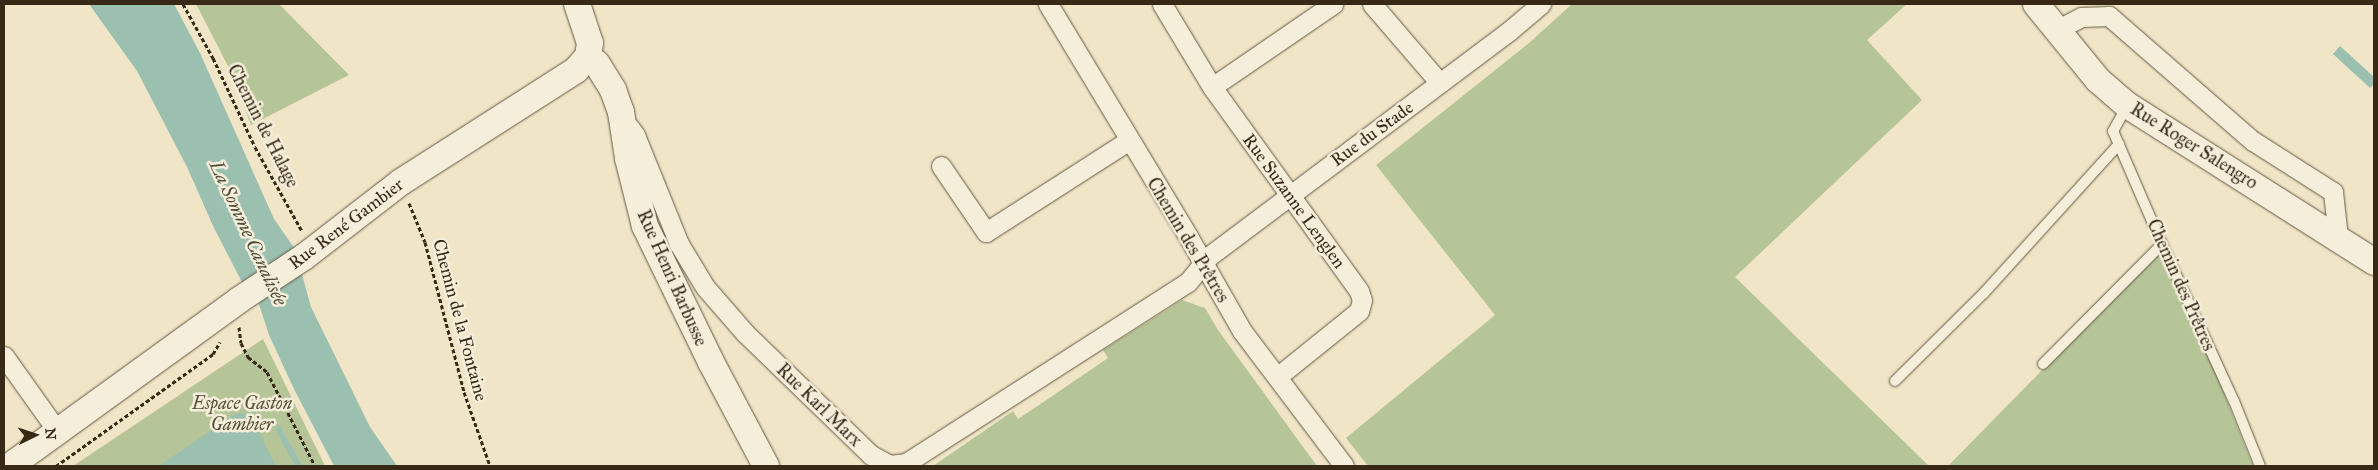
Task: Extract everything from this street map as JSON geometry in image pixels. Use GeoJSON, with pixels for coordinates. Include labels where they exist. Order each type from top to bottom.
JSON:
{"type":"FeatureCollection","features":[{"type":"Feature","properties":{"kind":"street"},"geometry":{"type":"LineString","coordinates":[[577,4],[589,34],[588,56]]}},
{"type":"Feature","properties":{"kind":"street","name":"Chemin des Prêtres"},"geometry":{"type":"LineString","coordinates":[[1048,4],[1242,331],[1344,466]]}},
{"type":"Feature","properties":{"kind":"street","name":"Rue Suzanne Lenglen"},"geometry":{"type":"LineString","coordinates":[[1162,4],[1212,87],[1359,291],[1362,300],[1359,310],[1277,377]]}},
{"type":"Feature","properties":{"kind":"street"},"geometry":{"type":"LineString","coordinates":[[1212,87],[1333,4]]}},
{"type":"Feature","properties":{"kind":"street"},"geometry":{"type":"LineString","coordinates":[[1372,4],[1440,83]]}},
{"type":"Feature","properties":{"kind":"street","name":"Rue du Stade"},"geometry":{"type":"LineString","coordinates":[[1203,265],[1208,257],[1509,31],[1541,4]]}},
{"type":"Feature","properties":{"kind":"street","name":"Rue Roger Salengro"},"geometry":{"type":"LineString","coordinates":[[2036,4],[2098,80],[2127,105],[2374,262]]}},
{"type":"Feature","properties":{"kind":"street"},"geometry":{"type":"LineString","coordinates":[[2056,30],[2081,17],[2102,10],[2253,141],[2333,192],[2338,238]]}},
{"type":"Feature","properties":{"kind":"street","name":"Rue René Gambier"},"geometry":{"type":"LineString","coordinates":[[10,466],[239,310],[332,234],[401,182],[576,70],[588,56]]}},
{"type":"Feature","properties":{"kind":"street","name":"Rue Henri Barbusse"},"geometry":{"type":"LineString","coordinates":[[588,56],[597,64],[614,90],[624,127],[628,158],[645,226],[711,362],[766,466]]}},
{"type":"Feature","properties":{"kind":"street","name":"Rue Karl Marx"},"geometry":{"type":"LineString","coordinates":[[624,127],[630,128],[635,135],[679,244],[706,287],[745,333],[871,456],[890,465],[906,463],[1188,282],[1203,265]]}},
{"type":"Feature","properties":{"kind":"street"},"geometry":{"type":"LineString","coordinates":[[941,166],[986,232],[1128,141]]}},
{"type":"Feature","properties":{"kind":"street"},"geometry":{"type":"LineString","coordinates":[[4,356],[58,432]]}},
{"type":"Feature","properties":{"kind":"lane","name":"Chemin des Prêtres"},"geometry":{"type":"LineString","coordinates":[[2127,105],[2113,131],[2234,401],[2260,466]]}},
{"type":"Feature","properties":{"kind":"lane"},"geometry":{"type":"LineString","coordinates":[[1895,381],[1984,293],[2119,144]]}},
{"type":"Feature","properties":{"kind":"lane"},"geometry":{"type":"LineString","coordinates":[[2043,364],[2162,244]]}},
{"type":"Feature","properties":{"kind":"path","name":"Chemin de Halage"},"geometry":{"type":"LineString","coordinates":[[183,4],[255,147],[306,237],[332,234]]}},
{"type":"Feature","properties":{"kind":"path","name":"Chemin de la Fontaine"},"geometry":{"type":"LineString","coordinates":[[401,182],[425,242],[464,392],[490,466]]}},
{"type":"Feature","properties":{"kind":"path"},"geometry":{"type":"LineString","coordinates":[[234,326],[239,310]]}},
{"type":"Feature","properties":{"kind":"path"},"geometry":{"type":"LineString","coordinates":[[239,310],[241,343],[248,357],[267,372],[315,466]]}},
{"type":"Feature","properties":{"kind":"path"},"geometry":{"type":"LineString","coordinates":[[56,466],[213,354],[224,336]]}},
{"type":"Feature","properties":{"kind":"green space"},"geometry":{"type":"Polygon","coordinates":[[[196,4],[279,4],[349,75],[251,125],[231,72],[196,4]]]}},
{"type":"Feature","properties":{"kind":"green space"},"geometry":{"type":"Polygon","coordinates":[[[1572,4],[1907,4],[1867,40],[1922,100],[1735,277],[1929,466],[1368,466],[1346,438],[1495,315],[1376,165],[1529,43],[1572,4]]]}},
{"type":"Feature","properties":{"kind":"green space"},"geometry":{"type":"Polygon","coordinates":[[[2158,252],[2207,350],[2253,466],[1948,466],[2158,252]]]}},
{"type":"Feature","properties":{"kind":"green space"},"geometry":{"type":"Polygon","coordinates":[[[1182,300],[1205,308],[1218,330],[1317,466],[933,466],[1013,411],[1018,419],[1042,403],[1108,358],[1103,350],[1182,300]]]}},
{"type":"Feature","properties":{"kind":"green space","name":"Espace Gaston Gambier"},"geometry":{"type":"Polygon","coordinates":[[[263,339],[325,466],[73,466],[263,339]]]}},
{"type":"Feature","properties":{"kind":"water","name":"La Somme Canalisée"},"geometry":{"type":"Polygon","coordinates":[[[89,4],[174,4],[200,53],[274,219],[295,249],[311,307],[370,427],[397,466],[334,466],[294,389],[269,335],[258,301],[244,286],[214,228],[187,167],[137,71],[89,4]]]}},
{"type":"Feature","properties":{"kind":"water"},"geometry":{"type":"Polygon","coordinates":[[[2340,46],[2374,77],[2374,84],[2370,88],[2333,54],[2340,46]]]}},
{"type":"Feature","properties":{"kind":"water"},"geometry":{"type":"Polygon","coordinates":[[[253,411],[265,445],[276,466],[159,466],[235,414],[243,413],[245,415],[253,411]]]}},
{"type":"Feature","properties":{"kind":"waterway"},"geometry":{"type":"LineString","coordinates":[[279,429],[299,466]]}}]}
